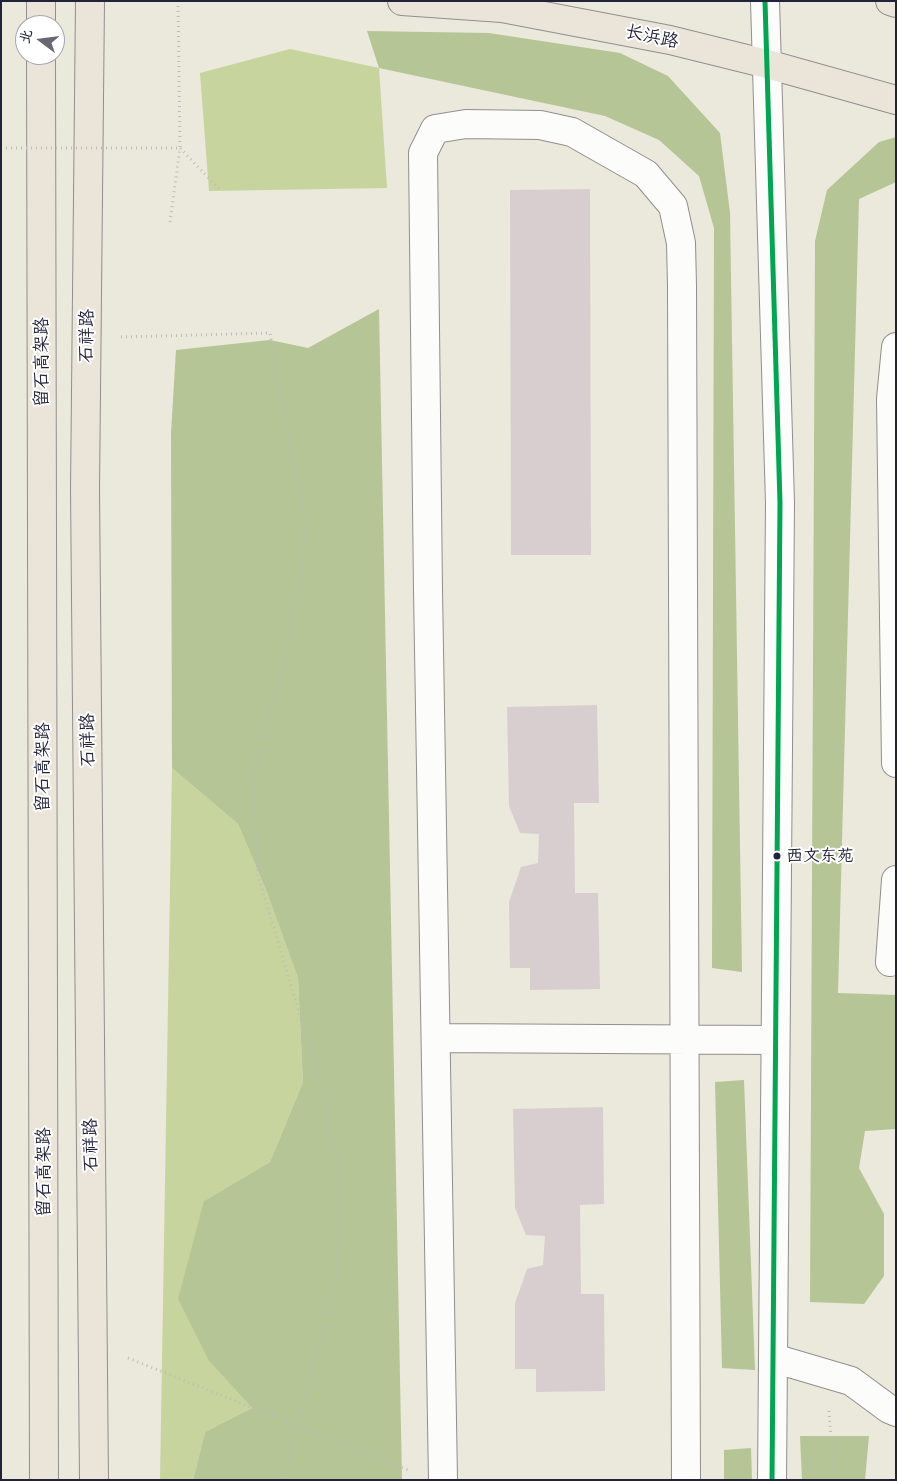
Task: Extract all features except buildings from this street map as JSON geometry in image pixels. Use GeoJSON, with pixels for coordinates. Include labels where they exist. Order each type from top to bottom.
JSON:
{"type":"FeatureCollection","features":[{"type":"Feature","properties":{"kind":"main road"},"geometry":{"type":"LineString","coordinates":[[41,1],[41,15]]}},
{"type":"Feature","properties":{"kind":"main road","name":"石祥路"},"geometry":{"type":"LineString","coordinates":[[90,1],[85,499],[94,1480]]}},
{"type":"Feature","properties":{"kind":"main road","name":"长浜路"},"geometry":{"type":"LineString","coordinates":[[402,1],[502,8],[670,40],[767,64],[896,100]]}},
{"type":"Feature","properties":{"kind":"main road"},"geometry":{"type":"LineString","coordinates":[[890,1],[896,3]]}},
{"type":"Feature","properties":{"kind":"main road","name":"留石高架路"},"geometry":{"type":"LineString","coordinates":[[41,65],[44,1480]]}},
{"type":"Feature","properties":{"kind":"street"},"geometry":{"type":"LineString","coordinates":[[765,1],[780,503],[772,1480]]}},
{"type":"Feature","properties":{"kind":"street"},"geometry":{"type":"LineString","coordinates":[[443,1480],[428,610],[423,154],[435,129],[466,124],[540,125],[572,132],[646,174],[673,206],[681,243],[686,1480]]}},
{"type":"Feature","properties":{"kind":"street"},"geometry":{"type":"LineString","coordinates":[[896,347],[892,399],[896,763]]}},
{"type":"Feature","properties":{"kind":"street"},"geometry":{"type":"LineString","coordinates":[[890,962],[896,880]]}},
{"type":"Feature","properties":{"kind":"street"},"geometry":{"type":"LineString","coordinates":[[436,1038],[684,1041],[775,1040]]}},
{"type":"Feature","properties":{"kind":"street"},"geometry":{"type":"LineString","coordinates":[[772,1358],[851,1381],[889,1409],[896,1412]]}},
{"type":"Feature","properties":{"kind":"path"},"geometry":{"type":"LineString","coordinates":[[170,222],[180,148],[178,1]]}},
{"type":"Feature","properties":{"kind":"path"},"geometry":{"type":"LineString","coordinates":[[1,148],[180,148],[218,189]]}},
{"type":"Feature","properties":{"kind":"path"},"geometry":{"type":"LineString","coordinates":[[87,338],[270,333],[304,512],[303,566],[283,664],[253,775],[258,875],[323,1093],[340,1181],[337,1278],[284,1480]]}},
{"type":"Feature","properties":{"kind":"path"},"geometry":{"type":"LineString","coordinates":[[93,1344],[415,1472]]}},
{"type":"Feature","properties":{"kind":"path"},"geometry":{"type":"LineString","coordinates":[[826,1374],[834,1480]]}},
{"type":"Feature","properties":{"kind":"green space"},"geometry":{"type":"Polygon","coordinates":[[[367,31],[489,33],[620,53],[668,76],[720,133],[730,213],[742,972],[712,968],[714,228],[699,176],[659,140],[605,116],[379,68],[367,31]]]}},
{"type":"Feature","properties":{"kind":"green space"},"geometry":{"type":"Polygon","coordinates":[[[290,49],[379,68],[387,188],[209,191],[200,73],[290,49]]]}},
{"type":"Feature","properties":{"kind":"green space"},"geometry":{"type":"Polygon","coordinates":[[[896,137],[896,182],[859,199],[838,993],[896,995],[896,1129],[865,1131],[859,1168],[884,1214],[884,1276],[864,1304],[810,1302],[815,241],[827,190],[879,142],[896,137]]]}},
{"type":"Feature","properties":{"kind":"green space"},"geometry":{"type":"Polygon","coordinates":[[[379,309],[402,1480],[193,1480],[205,1432],[252,1408],[209,1361],[178,1299],[204,1201],[270,1162],[303,1082],[298,978],[266,890],[238,824],[172,768],[171,433],[176,350],[270,340],[308,348],[379,309]]]}},
{"type":"Feature","properties":{"kind":"green space"},"geometry":{"type":"Polygon","coordinates":[[[172,768],[238,824],[266,890],[298,978],[303,1082],[270,1162],[204,1201],[209,1361],[252,1408],[205,1432],[193,1480],[160,1480],[172,768]]]}},
{"type":"Feature","properties":{"kind":"green space"},"geometry":{"type":"Polygon","coordinates":[[[744,1080],[755,1370],[722,1368],[715,1082],[744,1080]]]}},
{"type":"Feature","properties":{"kind":"green space"},"geometry":{"type":"Polygon","coordinates":[[[800,1436],[869,1436],[865,1480],[802,1480],[800,1436]]]}},
{"type":"Feature","properties":{"kind":"green space"},"geometry":{"type":"Polygon","coordinates":[[[751,1448],[752,1480],[724,1480],[724,1450],[751,1448]]]}},
{"type":"Feature","properties":{"kind":"transit line"},"geometry":{"type":"LineString","coordinates":[[765,1],[780,503],[772,1480]]}},
{"type":"Feature","properties":{"kind":"place","name":"西文东苑"},"geometry":{"type":"Point","coordinates":[777,856]}}]}
